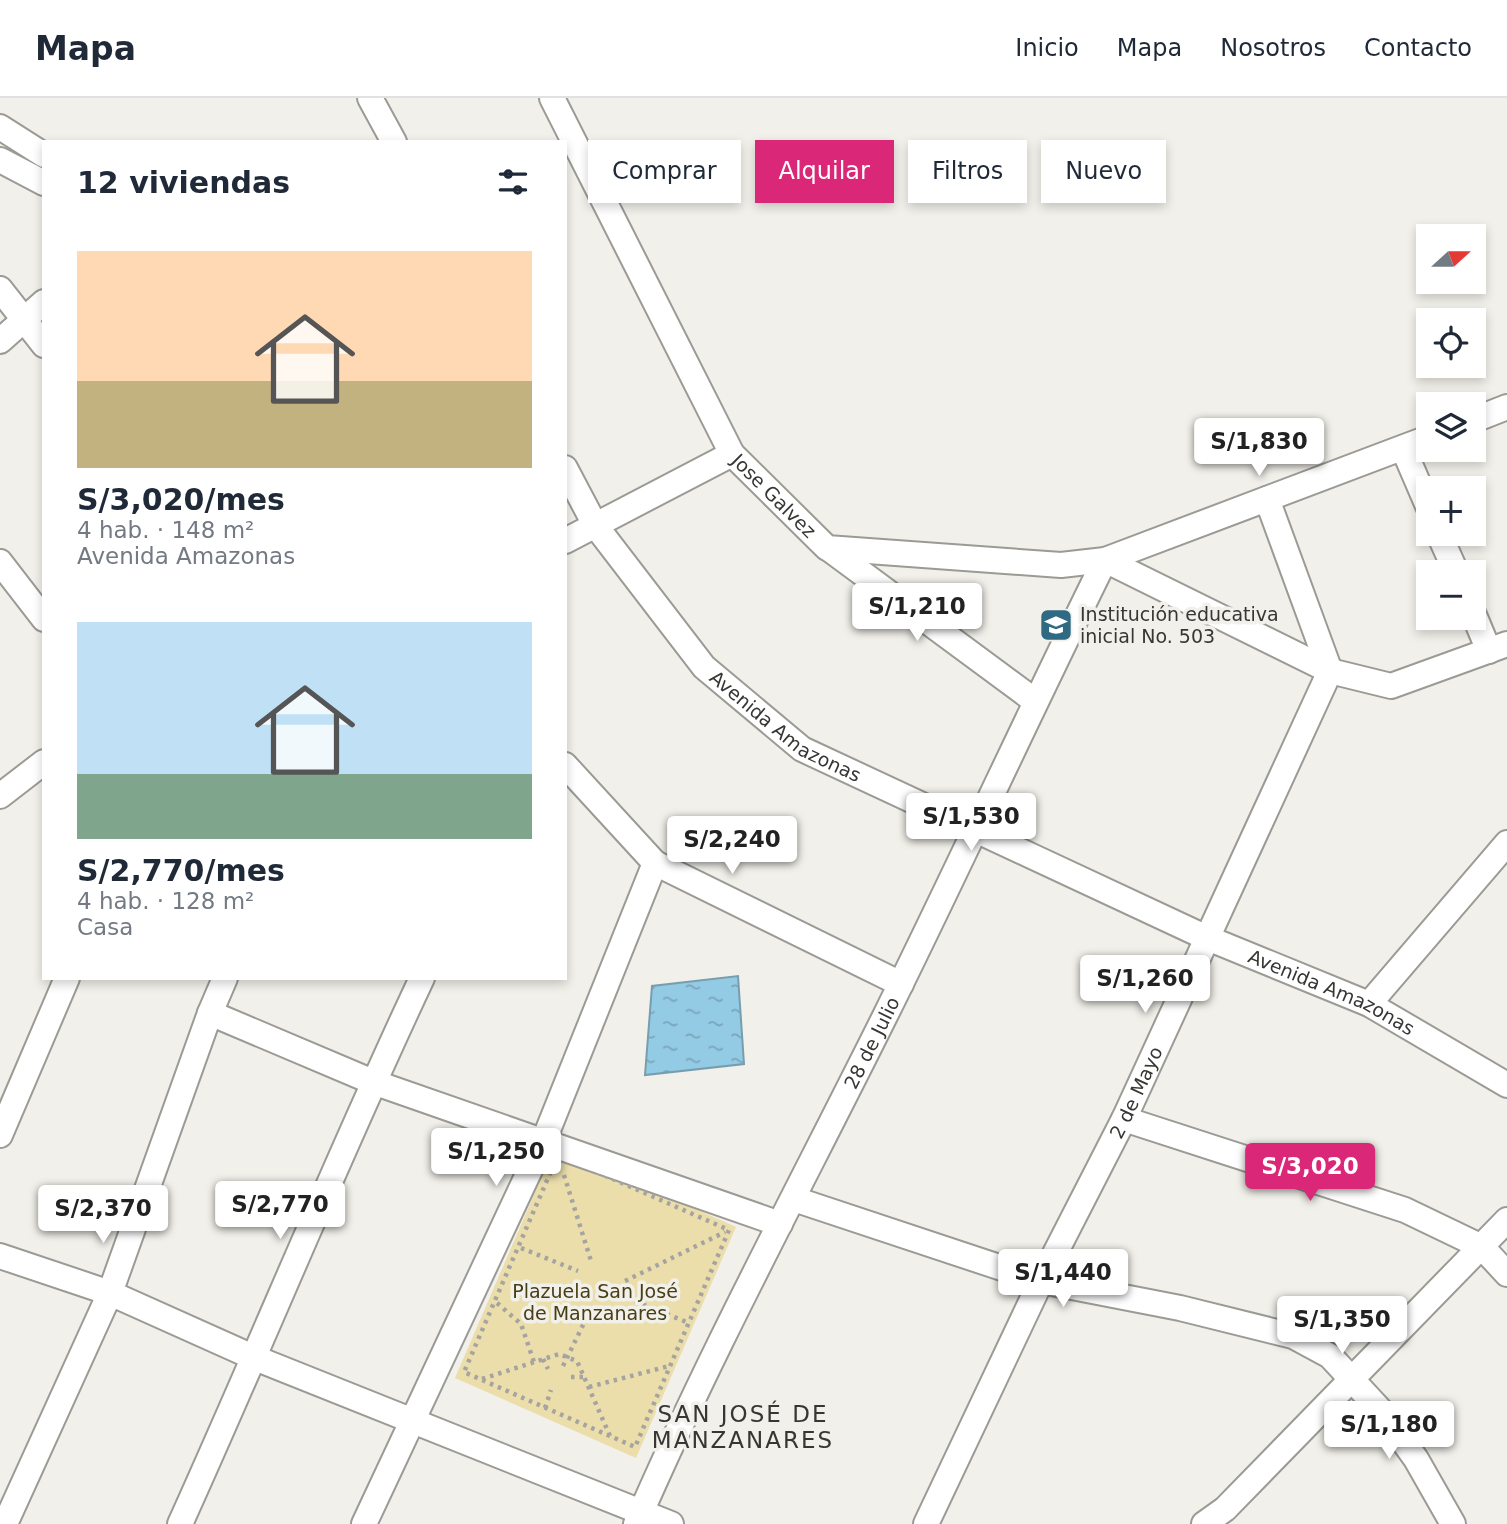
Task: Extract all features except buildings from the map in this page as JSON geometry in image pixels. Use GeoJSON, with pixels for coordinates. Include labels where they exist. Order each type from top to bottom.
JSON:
{"type":"FeatureCollection","features":[{"type":"Feature","properties":{"kind":"street"},"geometry":{"type":"LineString","coordinates":[[370,98],[393,140]]}},
{"type":"Feature","properties":{"kind":"street","name":"Jose Galvez"},"geometry":{"type":"LineString","coordinates":[[552,98],[732,454],[827,548],[1061,565],[1105,560],[1416,443]]}},
{"type":"Feature","properties":{"kind":"street"},"geometry":{"type":"LineString","coordinates":[[0,127],[42,154]]}},
{"type":"Feature","properties":{"kind":"street"},"geometry":{"type":"LineString","coordinates":[[0,160],[42,182]]}},
{"type":"Feature","properties":{"kind":"street"},"geometry":{"type":"LineString","coordinates":[[0,289],[42,342]]}},
{"type":"Feature","properties":{"kind":"street"},"geometry":{"type":"LineString","coordinates":[[0,341],[42,304]]}},
{"type":"Feature","properties":{"kind":"street"},"geometry":{"type":"LineString","coordinates":[[1486,415],[1507,407]]}},
{"type":"Feature","properties":{"kind":"street"},"geometry":{"type":"LineString","coordinates":[[1404,448],[1416,477]]}},
{"type":"Feature","properties":{"kind":"street"},"geometry":{"type":"LineString","coordinates":[[567,540],[732,454]]}},
{"type":"Feature","properties":{"kind":"street","name":"Avenida Amazonas"},"geometry":{"type":"LineString","coordinates":[[567,472],[595,525],[704,667],[802,748],[1205,937],[1369,1004],[1507,1085]]}},
{"type":"Feature","properties":{"kind":"street"},"geometry":{"type":"LineString","coordinates":[[1267,499],[1330,671]]}},
{"type":"Feature","properties":{"kind":"street"},"geometry":{"type":"LineString","coordinates":[[827,548],[1035,701]]}},
{"type":"Feature","properties":{"kind":"street"},"geometry":{"type":"LineString","coordinates":[[1105,560],[1330,671],[1391,686],[1498,648],[1485,630]]}},
{"type":"Feature","properties":{"kind":"street","name":"28 de Julio"},"geometry":{"type":"LineString","coordinates":[[638,1517],[775,1233],[901,984],[1105,560]]}},
{"type":"Feature","properties":{"kind":"street"},"geometry":{"type":"LineString","coordinates":[[0,562],[42,616]]}},
{"type":"Feature","properties":{"kind":"street","name":"2 de Mayo"},"geometry":{"type":"LineString","coordinates":[[926,1524],[1041,1281],[1124,1119],[1205,937],[1330,671]]}},
{"type":"Feature","properties":{"kind":"street"},"geometry":{"type":"LineString","coordinates":[[0,796],[42,764]]}},
{"type":"Feature","properties":{"kind":"street"},"geometry":{"type":"LineString","coordinates":[[567,767],[655,863],[901,984]]}},
{"type":"Feature","properties":{"kind":"street"},"geometry":{"type":"LineString","coordinates":[[1369,1004],[1507,843]]}},
{"type":"Feature","properties":{"kind":"street"},"geometry":{"type":"LineString","coordinates":[[364,1524],[547,1147],[655,863]]}},
{"type":"Feature","properties":{"kind":"street"},"geometry":{"type":"LineString","coordinates":[[0,1135],[67,980]]}},
{"type":"Feature","properties":{"kind":"street"},"geometry":{"type":"LineString","coordinates":[[5,1524],[110,1293],[224,980]]}},
{"type":"Feature","properties":{"kind":"street"},"geometry":{"type":"LineString","coordinates":[[180,1524],[256,1358],[373,1082],[421,980]]}},
{"type":"Feature","properties":{"kind":"street"},"geometry":{"type":"LineString","coordinates":[[210,1013],[373,1082],[775,1233]]}},
{"type":"Feature","properties":{"kind":"street"},"geometry":{"type":"LineString","coordinates":[[1124,1119],[1405,1210],[1482,1247],[1507,1274]]}},
{"type":"Feature","properties":{"kind":"street"},"geometry":{"type":"LineString","coordinates":[[793,1199],[1041,1281],[1180,1308],[1293,1336],[1330,1356],[1382,1412],[1416,1459],[1453,1524]]}},
{"type":"Feature","properties":{"kind":"street"},"geometry":{"type":"LineString","coordinates":[[1204,1524],[1225,1509],[1507,1220]]}},
{"type":"Feature","properties":{"kind":"street"},"geometry":{"type":"LineString","coordinates":[[0,1256],[110,1293],[256,1358],[415,1420],[638,1517],[671,1524]]}},
{"type":"Feature","properties":{"kind":"path"},"geometry":{"type":"LineString","coordinates":[[547,1147],[729,1230],[775,1233]]}},
{"type":"Feature","properties":{"kind":"path"},"geometry":{"type":"LineString","coordinates":[[547,1147],[518,1247],[464,1372],[481,1380],[635,1447],[729,1230]]}},
{"type":"Feature","properties":{"kind":"path"},"geometry":{"type":"LineString","coordinates":[[547,1147],[592,1265]]}},
{"type":"Feature","properties":{"kind":"path"},"geometry":{"type":"LineString","coordinates":[[625,1281],[729,1230]]}},
{"type":"Feature","properties":{"kind":"path"},"geometry":{"type":"LineString","coordinates":[[518,1247],[578,1271]]}},
{"type":"Feature","properties":{"kind":"path"},"geometry":{"type":"LineString","coordinates":[[627,1298],[689,1323]]}},
{"type":"Feature","properties":{"kind":"path"},"geometry":{"type":"LineString","coordinates":[[494,1301],[522,1324],[534,1362]]}},
{"type":"Feature","properties":{"kind":"path"},"geometry":{"type":"LineString","coordinates":[[563,1366],[585,1321]]}},
{"type":"Feature","properties":{"kind":"path"},"geometry":{"type":"LineString","coordinates":[[481,1380],[559,1354],[568,1357],[577,1361],[610,1436]]}},
{"type":"Feature","properties":{"kind":"path"},"geometry":{"type":"LineString","coordinates":[[543,1360],[548,1369]]}},
{"type":"Feature","properties":{"kind":"path"},"geometry":{"type":"LineString","coordinates":[[589,1387],[670,1366]]}},
{"type":"Feature","properties":{"kind":"path"},"geometry":{"type":"LineString","coordinates":[[571,1377],[584,1377]]}},
{"type":"Feature","properties":{"kind":"path"},"geometry":{"type":"LineString","coordinates":[[545,1408],[551,1390]]}},
{"type":"Feature","properties":{"kind":"green space","name":"Plazuela San José de Manzanares"},"geometry":{"type":"Polygon","coordinates":[[[555,1146],[736,1227],[636,1458],[455,1378],[555,1146]]]}},
{"type":"Feature","properties":{"kind":"water"},"geometry":{"type":"Polygon","coordinates":[[[738,976],[744,1064],[645,1075],[652,986],[738,976]]]}},
{"type":"Feature","properties":{"kind":"place","name":"Institución educativa inicial No. 503"},"geometry":{"type":"Point","coordinates":[1056,625]}},
{"type":"Feature","properties":{"kind":"district","name":"SAN JOSÉ DE MANZANARES"},"geometry":{"type":"Point","coordinates":[743,1427]}}]}
